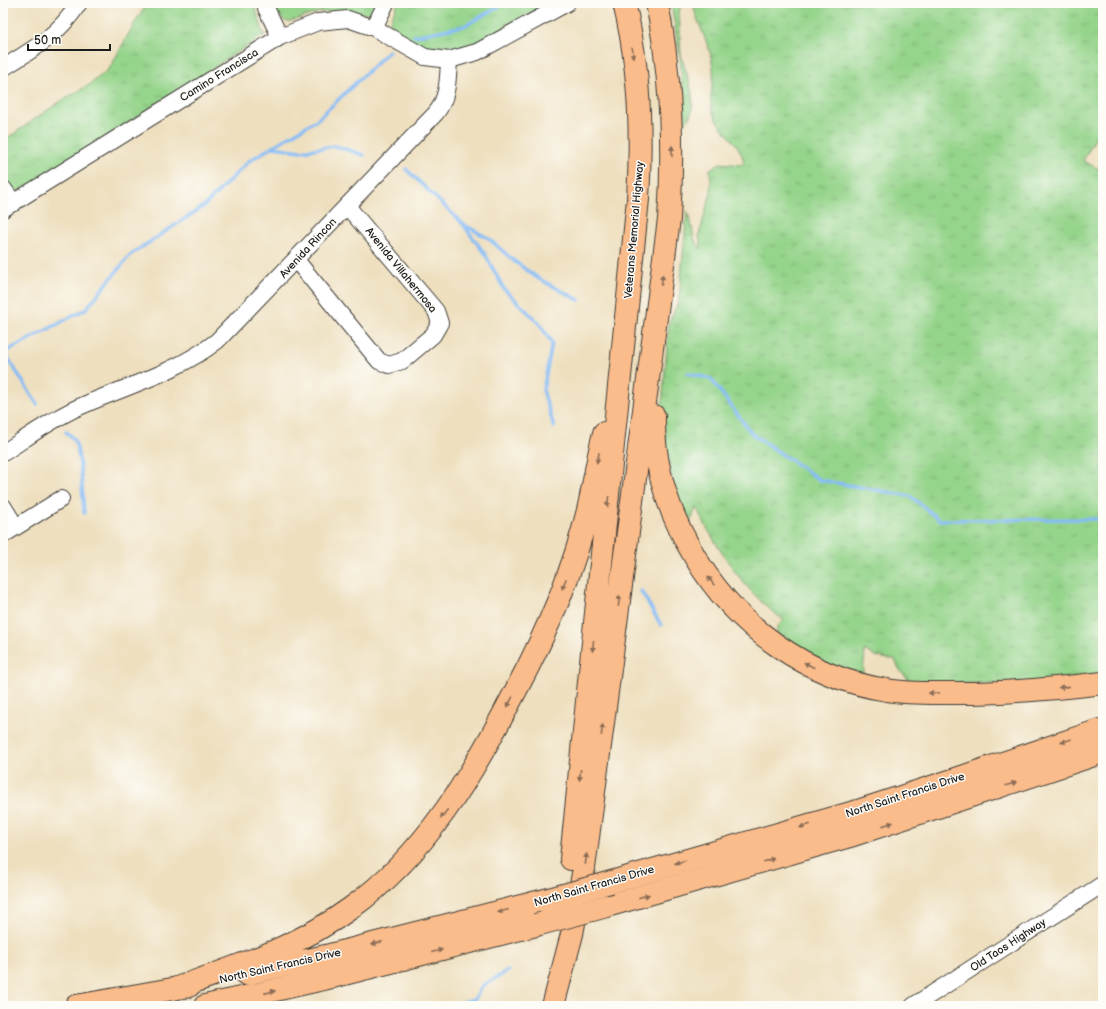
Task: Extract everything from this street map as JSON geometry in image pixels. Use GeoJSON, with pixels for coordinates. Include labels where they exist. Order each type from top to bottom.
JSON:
{"type":"FeatureCollection","features":[{"type":"Feature","properties":{"kind":"highway"},"geometry":{"type":"LineString","coordinates":[[553,1006],[572,934],[584,868],[669,219],[672,180],[672,138],[669,80],[657,3]]}},
{"type":"Feature","properties":{"kind":"highway","name":"Veterans Memorial Highway"},"geometry":{"type":"LineString","coordinates":[[624,338],[638,200],[640,160],[639,100],[626,9]]}},
{"type":"Feature","properties":{"kind":"highway"},"geometry":{"type":"LineString","coordinates":[[657,319],[654,437],[657,462],[664,490],[676,521],[702,570],[736,611],[764,636],[816,668],[860,684],[887,690],[937,693],[992,693],[1103,683]]}},
{"type":"Feature","properties":{"kind":"highway"},"geometry":{"type":"LineString","coordinates":[[174,989],[287,947],[350,909],[407,859],[452,804],[523,678],[547,627],[564,584],[588,511],[624,338]]}},
{"type":"Feature","properties":{"kind":"highway"},"geometry":{"type":"LineString","coordinates":[[538,1006],[557,939],[569,873],[622,377],[624,338]]}},
{"type":"Feature","properties":{"kind":"highway","name":"North Saint Francis Drive"},"geometry":{"type":"LineString","coordinates":[[76,1006],[174,989],[330,955],[541,901],[861,810],[956,780],[1103,729]]}},
{"type":"Feature","properties":{"kind":"highway","name":"North Saint Francis Drive"},"geometry":{"type":"LineString","coordinates":[[205,1006],[409,958],[536,926],[607,906],[850,836],[1103,752]]}},
{"type":"Feature","properties":{"kind":"highway"},"geometry":{"type":"LineString","coordinates":[[276,1006],[349,984],[409,958]]}},
{"type":"Feature","properties":{"kind":"street"},"geometry":{"type":"LineString","coordinates":[[3,68],[46,42],[72,15],[79,3]]}},
{"type":"Feature","properties":{"kind":"street"},"geometry":{"type":"LineString","coordinates":[[266,3],[266,8],[280,37]]}},
{"type":"Feature","properties":{"kind":"street"},"geometry":{"type":"LineString","coordinates":[[374,28],[386,3]]}},
{"type":"Feature","properties":{"kind":"street"},"geometry":{"type":"LineString","coordinates":[[450,60],[477,52],[567,3]]}},
{"type":"Feature","properties":{"kind":"street","name":"Camino Francisca"},"geometry":{"type":"LineString","coordinates":[[8,206],[280,37],[318,22],[348,19],[374,28],[425,57],[450,60]]}},
{"type":"Feature","properties":{"kind":"street","name":"Avenida Rincon"},"geometry":{"type":"LineString","coordinates":[[3,453],[69,412],[174,368],[195,357],[226,333],[440,108],[447,92],[450,60]]}},
{"type":"Feature","properties":{"kind":"street"},"geometry":{"type":"LineString","coordinates":[[3,188],[8,206]]}},
{"type":"Feature","properties":{"kind":"street","name":"Avenida Villahermosa"},"geometry":{"type":"LineString","coordinates":[[296,260],[380,361],[389,365],[398,363],[433,335],[440,323],[436,311],[347,206]]}},
{"type":"Feature","properties":{"kind":"street"},"geometry":{"type":"LineString","coordinates":[[3,506],[10,531],[61,499]]}},
{"type":"Feature","properties":{"kind":"street","name":"Old Taos Highway"},"geometry":{"type":"LineString","coordinates":[[913,1006],[1103,884]]}},
{"type":"Feature","properties":{"kind":"green space"},"geometry":{"type":"Polygon","coordinates":[[[148,3],[253,3],[261,24],[262,32],[266,34],[26,188],[20,191],[11,190],[3,179],[3,141],[58,103],[89,85],[109,69],[137,19],[148,3]]]}},
{"type":"Feature","properties":{"kind":"green space"},"geometry":{"type":"Polygon","coordinates":[[[274,3],[370,3],[377,6],[374,11],[367,14],[320,12],[289,22],[283,20],[277,13],[274,3]]]}},
{"type":"Feature","properties":{"kind":"green space"},"geometry":{"type":"Polygon","coordinates":[[[398,3],[548,3],[508,27],[477,42],[462,48],[447,51],[434,51],[420,46],[390,24],[398,3]]]}},
{"type":"Feature","properties":{"kind":"green space"},"geometry":{"type":"Polygon","coordinates":[[[671,3],[686,3],[680,8],[679,14],[682,58],[689,82],[692,100],[690,116],[685,124],[680,57],[671,3]]]}},
{"type":"Feature","properties":{"kind":"green space"},"geometry":{"type":"Polygon","coordinates":[[[693,3],[1103,3],[1103,124],[1083,161],[1103,171],[1103,675],[1050,682],[916,684],[903,674],[895,659],[879,657],[865,650],[863,674],[829,665],[777,634],[777,627],[784,620],[770,610],[757,597],[733,569],[713,538],[696,507],[692,519],[687,522],[676,499],[661,417],[669,323],[679,300],[687,211],[691,221],[695,241],[701,249],[699,235],[711,192],[710,169],[720,163],[741,165],[744,162],[742,155],[734,142],[716,120],[711,107],[713,74],[712,60],[693,3]]]}},
{"type":"Feature","properties":{"kind":"waterway"},"geometry":{"type":"LineString","coordinates":[[414,36],[464,26],[506,3]]}},
{"type":"Feature","properties":{"kind":"waterway"},"geometry":{"type":"LineString","coordinates":[[3,353],[86,309],[130,255],[204,206],[249,161],[318,119],[389,51]]}},
{"type":"Feature","properties":{"kind":"waterway"},"geometry":{"type":"LineString","coordinates":[[273,147],[301,151],[335,146],[364,155]]}},
{"type":"Feature","properties":{"kind":"waterway"},"geometry":{"type":"LineString","coordinates":[[406,169],[462,223],[485,254],[504,289],[539,323],[552,343],[543,390],[554,427]]}},
{"type":"Feature","properties":{"kind":"waterway"},"geometry":{"type":"LineString","coordinates":[[463,224],[488,238],[514,261],[539,279],[579,300]]}},
{"type":"Feature","properties":{"kind":"waterway"},"geometry":{"type":"LineString","coordinates":[[4,352],[37,404]]}},
{"type":"Feature","properties":{"kind":"waterway"},"geometry":{"type":"LineString","coordinates":[[688,373],[711,379],[752,434],[820,480],[910,496],[940,520],[1103,519]]}},
{"type":"Feature","properties":{"kind":"waterway"},"geometry":{"type":"LineString","coordinates":[[66,432],[73,438],[78,452],[84,513]]}},
{"type":"Feature","properties":{"kind":"waterway"},"geometry":{"type":"LineString","coordinates":[[641,591],[661,625]]}},
{"type":"Feature","properties":{"kind":"waterway"},"geometry":{"type":"LineString","coordinates":[[448,1006],[475,999],[482,986],[508,971]]}}]}
